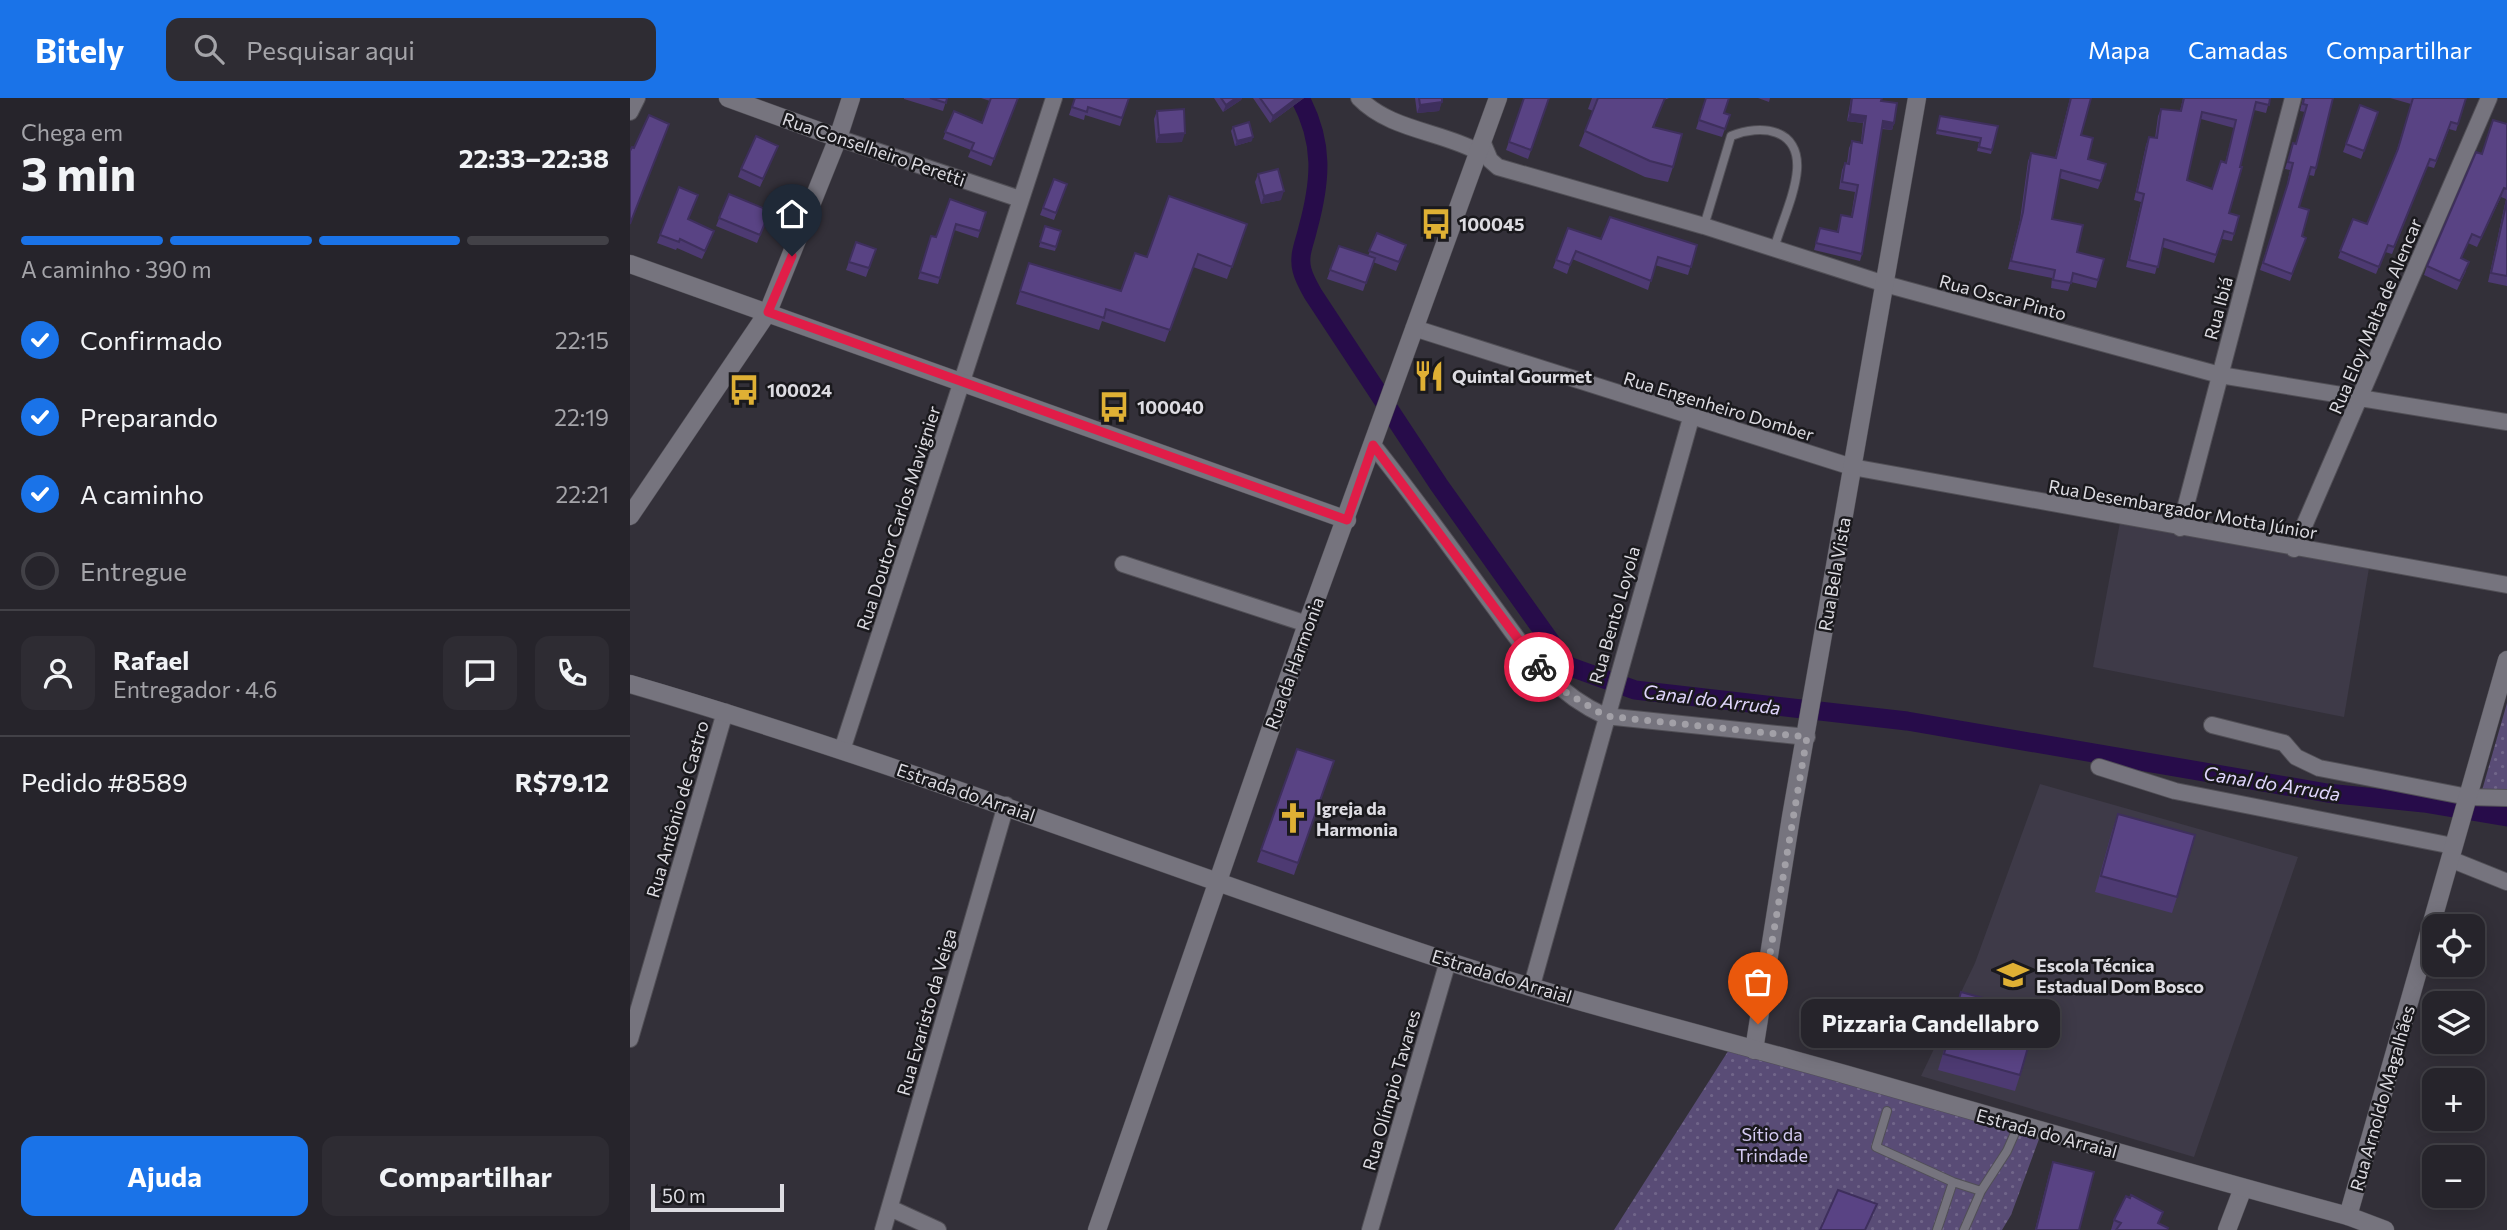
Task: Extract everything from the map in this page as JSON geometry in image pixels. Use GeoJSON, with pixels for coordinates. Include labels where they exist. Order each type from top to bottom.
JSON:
{"type":"FeatureCollection","features":[{"type":"Feature","properties":{"kind":"main road","name":"Rua Conselheiro Peretti"},"geometry":{"type":"LineString","coordinates":[[728,98],[838,138]]}},
{"type":"Feature","properties":{"kind":"main road"},"geometry":{"type":"LineString","coordinates":[[630,516],[768,312],[838,138],[851,98]]}},
{"type":"Feature","properties":{"kind":"main road","name":"Rua da Harmonia"},"geometry":{"type":"LineString","coordinates":[[1097,1230],[1307,624],[1347,520],[1395,379],[1498,98]]}},
{"type":"Feature","properties":{"kind":"main road","name":"Rua Bela Vista"},"geometry":{"type":"LineString","coordinates":[[1754,1050],[1917,98]]}},
{"type":"Feature","properties":{"kind":"main road"},"geometry":{"type":"LineString","coordinates":[[630,264],[1347,520]]}},
{"type":"Feature","properties":{"kind":"main road","name":"Rua Arnoldo Magalhães"},"geometry":{"type":"LineString","coordinates":[[2348,1216],[2507,660]]}},
{"type":"Feature","properties":{"kind":"main road","name":"Estrada do Arraial"},"geometry":{"type":"LineString","coordinates":[[630,684],[725,712],[1006,805],[1217,882],[1448,961],[2018,1126],[2348,1216],[2385,1230]]}},
{"type":"Feature","properties":{"kind":"main road"},"geometry":{"type":"LineString","coordinates":[[2227,1230],[2243,1188]]}},
{"type":"Feature","properties":{"kind":"street"},"geometry":{"type":"LineString","coordinates":[[630,112],[637,98]]}},
{"type":"Feature","properties":{"kind":"street","name":"Rua Doutor Carlos Mavignier"},"geometry":{"type":"LineString","coordinates":[[842,750],[1054,98]]}},
{"type":"Feature","properties":{"kind":"street"},"geometry":{"type":"LineString","coordinates":[[1359,98],[1386,119],[1481,146],[1498,167]]}},
{"type":"Feature","properties":{"kind":"street","name":"Rua Ibiá"},"geometry":{"type":"LineString","coordinates":[[2180,528],[2293,98]]}},
{"type":"Feature","properties":{"kind":"street","name":"Rua Eloy Malta de Alencar"},"geometry":{"type":"LineString","coordinates":[[2294,549],[2361,400],[2489,98]]}},
{"type":"Feature","properties":{"kind":"street","name":"Rua Conselheiro Peretti"},"geometry":{"type":"LineString","coordinates":[[838,138],[1020,199]]}},
{"type":"Feature","properties":{"kind":"street"},"geometry":{"type":"LineString","coordinates":[[1469,175],[1487,166],[1498,167]]}},
{"type":"Feature","properties":{"kind":"street","name":"Rua Oscar Pinto"},"geometry":{"type":"LineString","coordinates":[[1498,167],[1704,226],[1885,284],[2220,375],[2507,422]]}},
{"type":"Feature","properties":{"kind":"street","name":"Rua Engenheiro Domber"},"geometry":{"type":"LineString","coordinates":[[1414,328],[1852,467]]}},
{"type":"Feature","properties":{"kind":"street","name":"Rua Bento Loyola"},"geometry":{"type":"LineString","coordinates":[[1532,985],[1606,713],[1691,418]]}},
{"type":"Feature","properties":{"kind":"street"},"geometry":{"type":"LineString","coordinates":[[1373,445],[1524,651],[1554,685],[1606,713],[1808,730]]}},
{"type":"Feature","properties":{"kind":"street","name":"Rua Desembargador Motta Júnior"},"geometry":{"type":"LineString","coordinates":[[1852,467],[2294,549],[2507,585]]}},
{"type":"Feature","properties":{"kind":"street"},"geometry":{"type":"LineString","coordinates":[[1123,564],[1307,624]]}},
{"type":"Feature","properties":{"kind":"street","name":"Rua Antônio de Castro"},"geometry":{"type":"LineString","coordinates":[[630,1039],[725,712]]}},
{"type":"Feature","properties":{"kind":"street"},"geometry":{"type":"LineString","coordinates":[[2212,725],[2284,743],[2296,757],[2319,768],[2465,807],[2507,798]]}},
{"type":"Feature","properties":{"kind":"street"},"geometry":{"type":"LineString","coordinates":[[2099,767],[2175,791],[2451,852],[2507,882]]}},
{"type":"Feature","properties":{"kind":"street","name":"Rua Evaristo da Veiga"},"geometry":{"type":"LineString","coordinates":[[883,1230],[1006,805]]}},
{"type":"Feature","properties":{"kind":"street","name":"Rua Olímpio Tavares"},"geometry":{"type":"LineString","coordinates":[[1370,1230],[1448,961]]}},
{"type":"Feature","properties":{"kind":"street"},"geometry":{"type":"LineString","coordinates":[[890,1208],[938,1230]]}},
{"type":"Feature","properties":{"kind":"lane"},"geometry":{"type":"LineString","coordinates":[[1704,226],[1731,136],[1759,127],[1769,128],[1784,136],[1792,150],[1797,169],[1774,249]]}},
{"type":"Feature","properties":{"kind":"lane"},"geometry":{"type":"LineString","coordinates":[[1887,1111],[1876,1147],[1953,1182],[1981,1191]]}},
{"type":"Feature","properties":{"kind":"lane"},"geometry":{"type":"LineString","coordinates":[[1964,1230],[1981,1191],[2007,1151],[2018,1126]]}},
{"type":"Feature","properties":{"kind":"lane"},"geometry":{"type":"LineString","coordinates":[[1937,1230],[1953,1182]]}},
{"type":"Feature","properties":{"kind":"shaded area"},"geometry":{"type":"Polygon","coordinates":[[[2121,517],[2370,562],[2344,717],[2093,667],[2121,517]]]}},
{"type":"Feature","properties":{"kind":"shaded area"},"geometry":{"type":"Polygon","coordinates":[[[2040,784],[2298,857],[2194,1157],[1921,1076],[1975,963],[2040,784]]]}},
{"type":"Feature","properties":{"kind":"green space"},"geometry":{"type":"Polygon","coordinates":[[[2507,703],[2507,799],[2481,794],[2507,703]]]}},
{"type":"Feature","properties":{"kind":"green space","name":"Sítio da Trindade"},"geometry":{"type":"Polygon","coordinates":[[[1732,1045],[2042,1131],[2011,1215],[2002,1230],[1614,1230],[1732,1045]]]}},
{"type":"Feature","properties":{"kind":"building"},"geometry":{"type":"Polygon","coordinates":[[[930,98],[947,98],[946,103],[930,98]]]}},
{"type":"Feature","properties":{"kind":"building"},"geometry":{"type":"Polygon","coordinates":[[[991,98],[1018,98],[994,159],[971,150],[974,143],[945,132],[954,111],[982,123],[991,98]]]}},
{"type":"Feature","properties":{"kind":"building"},"geometry":{"type":"Polygon","coordinates":[[[1075,98],[1129,98],[1122,118],[1088,107],[1087,112],[1072,107],[1075,98]]]}},
{"type":"Feature","properties":{"kind":"building"},"geometry":{"type":"Polygon","coordinates":[[[1221,98],[1236,98],[1226,105],[1221,98]]]}},
{"type":"Feature","properties":{"kind":"building"},"geometry":{"type":"Polygon","coordinates":[[[1260,98],[1297,98],[1273,116],[1260,98]]]}},
{"type":"Feature","properties":{"kind":"building"},"geometry":{"type":"Polygon","coordinates":[[[1419,98],[1442,98],[1442,102],[1420,105],[1419,98]]]}},
{"type":"Feature","properties":{"kind":"building"},"geometry":{"type":"Polygon","coordinates":[[[1524,98],[1549,98],[1531,150],[1509,142],[1524,98]]]}},
{"type":"Feature","properties":{"kind":"building"},"geometry":{"type":"Polygon","coordinates":[[[1598,98],[1665,98],[1653,127],[1682,134],[1673,167],[1650,161],[1585,131],[1598,98]]]}},
{"type":"Feature","properties":{"kind":"building"},"geometry":{"type":"Polygon","coordinates":[[[1706,98],[1729,98],[1724,113],[1730,115],[1725,129],[1699,120],[1706,98]]]}},
{"type":"Feature","properties":{"kind":"building"},"geometry":{"type":"Polygon","coordinates":[[[1852,98],[1882,98],[1881,101],[1897,103],[1894,123],[1883,121],[1862,254],[1816,243],[1820,228],[1838,232],[1841,215],[1852,217],[1858,185],[1842,182],[1845,163],[1849,164],[1852,141],[1862,143],[1866,116],[1850,114],[1852,98]]]}},
{"type":"Feature","properties":{"kind":"building"},"geometry":{"type":"Polygon","coordinates":[[[2071,98],[2091,98],[2081,135],[2093,138],[2088,159],[2106,164],[2101,181],[2061,170],[2052,219],[2083,225],[2077,252],[2104,259],[2098,280],[2073,273],[2071,283],[2053,280],[2055,270],[2011,261],[2023,212],[2031,153],[2056,158],[2071,98]]]}},
{"type":"Feature","properties":{"kind":"building"},"geometry":{"type":"Polygon","coordinates":[[[2184,98],[2270,98],[2269,105],[2256,102],[2229,213],[2239,216],[2234,234],[2224,231],[2216,255],[2164,239],[2158,267],[2129,260],[2144,194],[2137,192],[2149,137],[2157,138],[2161,109],[2181,111],[2184,98]],[[2202,112],[2187,180],[2212,189],[2221,161],[2226,163],[2236,120],[2202,112]]]}},
{"type":"Feature","properties":{"kind":"building"},"geometry":{"type":"Polygon","coordinates":[[[2304,98],[2333,98],[2316,168],[2311,167],[2299,207],[2309,210],[2302,236],[2306,238],[2292,274],[2263,263],[2293,163],[2288,162],[2307,105],[2303,104],[2304,98]]]}},
{"type":"Feature","properties":{"kind":"building"},"geometry":{"type":"Polygon","coordinates":[[[2413,98],[2466,98],[2458,124],[2451,122],[2436,161],[2430,159],[2394,247],[2388,245],[2379,267],[2340,251],[2353,219],[2367,224],[2398,149],[2413,98]]]}},
{"type":"Feature","properties":{"kind":"building"},"geometry":{"type":"Polygon","coordinates":[[[2360,105],[2378,112],[2364,151],[2346,144],[2360,105]]]}},
{"type":"Feature","properties":{"kind":"building"},"geometry":{"type":"Polygon","coordinates":[[[1184,109],[1185,133],[1159,135],[1157,111],[1184,109]]]}},
{"type":"Feature","properties":{"kind":"building"},"geometry":{"type":"Polygon","coordinates":[[[649,115],[669,124],[630,224],[630,151],[634,148],[649,115]]]}},
{"type":"Feature","properties":{"kind":"building"},"geometry":{"type":"Polygon","coordinates":[[[1940,116],[1998,126],[1992,150],[1979,147],[1981,138],[1937,130],[1940,116]]]}},
{"type":"Feature","properties":{"kind":"building"},"geometry":{"type":"Polygon","coordinates":[[[2493,120],[2507,124],[2507,189],[2504,188],[2481,238],[2472,234],[2461,258],[2469,262],[2460,281],[2427,266],[2476,152],[2482,154],[2493,120]]]}},
{"type":"Feature","properties":{"kind":"building"},"geometry":{"type":"Polygon","coordinates":[[[1249,122],[1253,137],[1237,141],[1233,127],[1249,122]]]}},
{"type":"Feature","properties":{"kind":"building"},"geometry":{"type":"Polygon","coordinates":[[[756,136],[778,146],[763,179],[741,169],[756,136]]]}},
{"type":"Feature","properties":{"kind":"building"},"geometry":{"type":"Polygon","coordinates":[[[1278,169],[1284,191],[1264,196],[1258,174],[1278,169]]]}},
{"type":"Feature","properties":{"kind":"building"},"geometry":{"type":"Polygon","coordinates":[[[1054,179],[1067,184],[1056,213],[1043,208],[1054,179]]]}},
{"type":"Feature","properties":{"kind":"building"},"geometry":{"type":"Polygon","coordinates":[[[679,187],[698,195],[688,219],[714,231],[705,251],[680,239],[679,242],[660,235],[679,187]]]}},
{"type":"Feature","properties":{"kind":"building"},"geometry":{"type":"Polygon","coordinates":[[[729,194],[770,211],[760,235],[719,218],[729,194]]]}},
{"type":"Feature","properties":{"kind":"building"},"geometry":{"type":"Polygon","coordinates":[[[1169,196],[1247,224],[1232,267],[1198,254],[1170,330],[1106,309],[1104,318],[1020,291],[1029,263],[1121,291],[1135,253],[1147,257],[1169,196]]]}},
{"type":"Feature","properties":{"kind":"building"},"geometry":{"type":"Polygon","coordinates":[[[950,199],[986,212],[980,231],[956,224],[940,278],[920,272],[931,236],[936,237],[950,199]]]}},
{"type":"Feature","properties":{"kind":"building"},"geometry":{"type":"Polygon","coordinates":[[[2507,200],[2507,276],[2491,273],[2507,200]]]}},
{"type":"Feature","properties":{"kind":"building"},"geometry":{"type":"Polygon","coordinates":[[[1610,217],[1697,245],[1691,267],[1658,257],[1651,281],[1576,251],[1570,265],[1556,260],[1568,228],[1601,239],[1610,217]]]}},
{"type":"Feature","properties":{"kind":"building"},"geometry":{"type":"Polygon","coordinates":[[[1045,226],[1061,231],[1056,247],[1040,242],[1045,226]]]}},
{"type":"Feature","properties":{"kind":"building"},"geometry":{"type":"Polygon","coordinates":[[[1377,233],[1406,245],[1399,262],[1369,251],[1377,233]]]}},
{"type":"Feature","properties":{"kind":"building"},"geometry":{"type":"Polygon","coordinates":[[[856,242],[876,249],[869,268],[849,262],[856,242]]]}},
{"type":"Feature","properties":{"kind":"building"},"geometry":{"type":"Polygon","coordinates":[[[1339,246],[1375,258],[1366,283],[1330,270],[1339,246]]]}},
{"type":"Feature","properties":{"kind":"building","name":"Igreja da Harmonia"},"geometry":{"type":"Polygon","coordinates":[[[1297,749],[1334,761],[1298,863],[1261,850],[1297,749]]]}},
{"type":"Feature","properties":{"kind":"building"},"geometry":{"type":"Polygon","coordinates":[[[2118,814],[2195,835],[2177,897],[2101,876],[2118,814]]]}},
{"type":"Feature","properties":{"kind":"building"},"geometry":{"type":"Polygon","coordinates":[[[1961,992],[2038,1013],[2020,1075],[1944,1054],[1961,992]]]}},
{"type":"Feature","properties":{"kind":"building"},"geometry":{"type":"Polygon","coordinates":[[[2053,1162],[2094,1172],[2079,1230],[2036,1230],[2053,1162]]]}},
{"type":"Feature","properties":{"kind":"building"},"geometry":{"type":"Polygon","coordinates":[[[1838,1190],[1877,1204],[1865,1230],[1820,1230],[1838,1190]]]}},
{"type":"Feature","properties":{"kind":"building"},"geometry":{"type":"Polygon","coordinates":[[[2131,1195],[2163,1212],[2158,1223],[2168,1228],[2167,1230],[2116,1230],[2121,1223],[2114,1220],[2126,1196],[2130,1198],[2131,1195]]]}},
{"type":"Feature","properties":{"kind":"waterway","name":"Canal do Arruda"},"geometry":{"type":"LineString","coordinates":[[1300,98],[1313,131],[1318,162],[1316,194],[1301,259],[1307,282],[1439,485],[1568,666],[1635,690],[1907,721],[2327,793],[2424,803],[2507,817]]}},
{"type":"Feature","properties":{"kind":"way so far"},"geometry":{"type":"LineString","coordinates":[[1539,667],[1554,685],[1586,708],[1605,716],[1807,737],[1791,817],[1758,1024]]}},
{"type":"Feature","properties":{"kind":"place","name":"100045"},"geometry":{"type":"Point","coordinates":[1436,224]}},
{"type":"Feature","properties":{"kind":"place","name":"Quintal Gourmet"},"geometry":{"type":"Point","coordinates":[1429,376]}},
{"type":"Feature","properties":{"kind":"place","name":"100024"},"geometry":{"type":"Point","coordinates":[744,390]}},
{"type":"Feature","properties":{"kind":"place","name":"100040"},"geometry":{"type":"Point","coordinates":[1114,407]}},
{"type":"Feature","properties":{"kind":"place","name":"Igreja da Harmonia"},"geometry":{"type":"Point","coordinates":[1293,818]}},
{"type":"Feature","properties":{"kind":"place","name":"Escola Técnica Estadual Dom Bosco"},"geometry":{"type":"Point","coordinates":[2013,975]}},
{"type":"Feature","properties":{"kind":"place","name":"Pizzaria Candellabro"},"geometry":{"type":"Point","coordinates":[1758,1024]}},
{"type":"Feature","properties":{"kind":"route"},"geometry":{"type":"LineString","coordinates":[[792,256],[768,312],[1347,520],[1373,445],[1402,480],[1524,651],[1539,667]]}}]}
